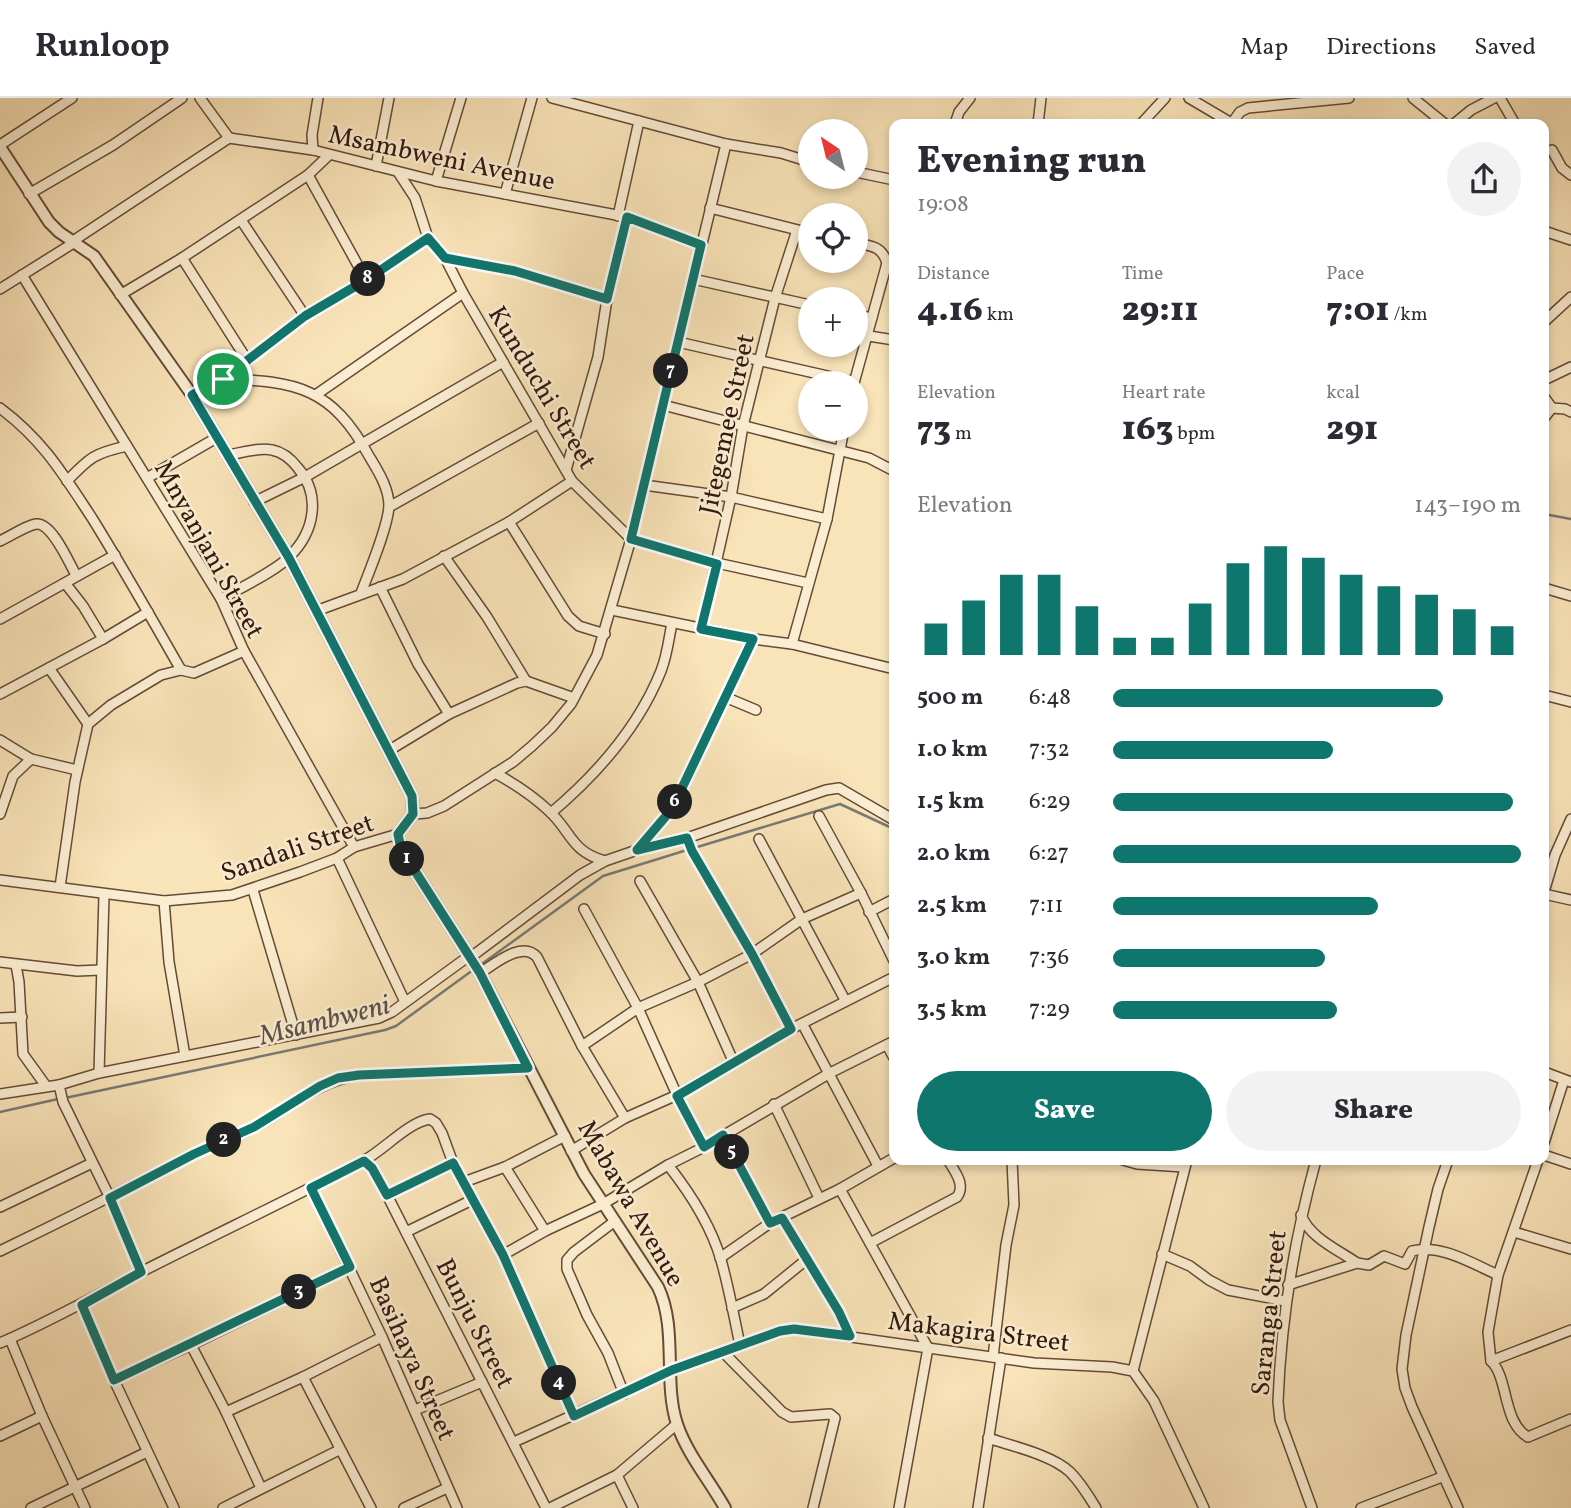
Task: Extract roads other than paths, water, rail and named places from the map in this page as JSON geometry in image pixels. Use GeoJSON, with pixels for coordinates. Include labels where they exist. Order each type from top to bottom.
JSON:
{"type":"FeatureCollection","features":[{"type":"Feature","properties":{"kind":"street"},"geometry":{"type":"LineString","coordinates":[[72,98],[0,146],[49,222],[94,256],[192,395],[289,558],[412,796],[413,814],[398,834]]}},
{"type":"Feature","properties":{"kind":"street"},"geometry":{"type":"LineString","coordinates":[[29,194],[113,145],[182,98]]}},
{"type":"Feature","properties":{"kind":"street"},"geometry":{"type":"LineString","coordinates":[[0,289],[229,138],[200,98]]}},
{"type":"Feature","properties":{"kind":"street"},"geometry":{"type":"LineString","coordinates":[[313,150],[312,135],[318,98]]}},
{"type":"Feature","properties":{"kind":"street"},"geometry":{"type":"LineString","coordinates":[[376,166],[389,98]]}},
{"type":"Feature","properties":{"kind":"street"},"geometry":{"type":"LineString","coordinates":[[436,181],[461,98]]}},
{"type":"Feature","properties":{"kind":"street"},"geometry":{"type":"LineString","coordinates":[[505,194],[532,98]]}},
{"type":"Feature","properties":{"kind":"street"},"geometry":{"type":"LineString","coordinates":[[552,98],[726,144],[798,158]]}},
{"type":"Feature","properties":{"kind":"street"},"geometry":{"type":"LineString","coordinates":[[957,119],[970,98]]}},
{"type":"Feature","properties":{"kind":"street"},"geometry":{"type":"LineString","coordinates":[[1039,119],[1041,98]]}},
{"type":"Feature","properties":{"kind":"street"},"geometry":{"type":"LineString","coordinates":[[1146,119],[1165,98]]}},
{"type":"Feature","properties":{"kind":"street"},"geometry":{"type":"LineString","coordinates":[[1188,98],[1223,119]]}},
{"type":"Feature","properties":{"kind":"street"},"geometry":{"type":"LineString","coordinates":[[1234,119],[1248,108],[1349,98]]}},
{"type":"Feature","properties":{"kind":"street"},"geometry":{"type":"LineString","coordinates":[[1413,98],[1439,119]]}},
{"type":"Feature","properties":{"kind":"street"},"geometry":{"type":"LineString","coordinates":[[1460,119],[1494,98]]}},
{"type":"Feature","properties":{"kind":"street"},"geometry":{"type":"LineString","coordinates":[[1500,98],[1512,119]]}},
{"type":"Feature","properties":{"kind":"street"},"geometry":{"type":"LineString","coordinates":[[566,470],[598,357],[639,121]]}},
{"type":"Feature","properties":{"kind":"street","name":"Msambweni Avenue"},"geometry":{"type":"LineString","coordinates":[[229,138],[313,150],[436,181],[622,216],[701,245]]}},
{"type":"Feature","properties":{"kind":"street"},"geometry":{"type":"LineString","coordinates":[[413,814],[427,813],[444,806],[513,762],[552,727],[574,698],[597,655],[631,539],[726,144]]}},
{"type":"Feature","properties":{"kind":"street"},"geometry":{"type":"LineString","coordinates":[[1552,150],[1562,167],[1571,175]]}},
{"type":"Feature","properties":{"kind":"street"},"geometry":{"type":"LineString","coordinates":[[120,295],[241,220],[308,175],[329,155]]}},
{"type":"Feature","properties":{"kind":"street","name":"Kunduchi Street"},"geometry":{"type":"LineString","coordinates":[[398,172],[415,198],[428,238],[445,258],[572,481],[631,539]]}},
{"type":"Feature","properties":{"kind":"street"},"geometry":{"type":"LineString","coordinates":[[308,175],[366,280]]}},
{"type":"Feature","properties":{"kind":"street"},"geometry":{"type":"LineString","coordinates":[[868,175],[889,179]]}},
{"type":"Feature","properties":{"kind":"street"},"geometry":{"type":"LineString","coordinates":[[710,208],[797,230]]}},
{"type":"Feature","properties":{"kind":"street"},"geometry":{"type":"LineString","coordinates":[[241,220],[305,316]]}},
{"type":"Feature","properties":{"kind":"street","name":"Jitegemee Street"},"geometry":{"type":"LineString","coordinates":[[701,629],[732,497],[743,426],[775,298],[797,230]]}},
{"type":"Feature","properties":{"kind":"street"},"geometry":{"type":"LineString","coordinates":[[1549,233],[1571,240]]}},
{"type":"Feature","properties":{"kind":"street"},"geometry":{"type":"LineString","coordinates":[[192,395],[223,379],[305,316],[366,280],[428,238]]}},
{"type":"Feature","properties":{"kind":"street"},"geometry":{"type":"LineString","coordinates":[[868,246],[878,248],[889,260]]}},
{"type":"Feature","properties":{"kind":"street"},"geometry":{"type":"LineString","coordinates":[[182,258],[247,360]]}},
{"type":"Feature","properties":{"kind":"street"},"geometry":{"type":"LineString","coordinates":[[445,258],[515,271],[607,299]]}},
{"type":"Feature","properties":{"kind":"street"},"geometry":{"type":"LineString","coordinates":[[858,371],[889,269]]}},
{"type":"Feature","properties":{"kind":"street","name":"Mnyanjani Street"},"geometry":{"type":"LineString","coordinates":[[22,275],[221,599],[244,651],[354,847]]}},
{"type":"Feature","properties":{"kind":"street"},"geometry":{"type":"LineString","coordinates":[[693,279],[798,303]]}},
{"type":"Feature","properties":{"kind":"street"},"geometry":{"type":"LineString","coordinates":[[317,394],[463,293]]}},
{"type":"Feature","properties":{"kind":"street"},"geometry":{"type":"LineString","coordinates":[[1549,317],[1571,297]]}},
{"type":"Feature","properties":{"kind":"street"},"geometry":{"type":"LineString","coordinates":[[868,317],[872,318]]}},
{"type":"Feature","properties":{"kind":"street"},"geometry":{"type":"LineString","coordinates":[[869,336],[889,339]]}},
{"type":"Feature","properties":{"kind":"street"},"geometry":{"type":"LineString","coordinates":[[678,342],[803,371]]}},
{"type":"Feature","properties":{"kind":"street"},"geometry":{"type":"LineString","coordinates":[[254,502],[305,477],[503,362]]}},
{"type":"Feature","properties":{"kind":"street"},"geometry":{"type":"LineString","coordinates":[[1549,378],[1571,367]]}},
{"type":"Feature","properties":{"kind":"street"},"geometry":{"type":"LineString","coordinates":[[223,379],[268,380],[317,394],[344,417],[362,443],[387,491],[389,507],[374,559],[360,593]]}},
{"type":"Feature","properties":{"kind":"street"},"geometry":{"type":"LineString","coordinates":[[1549,404],[1552,408]]}},
{"type":"Feature","properties":{"kind":"street"},"geometry":{"type":"LineString","coordinates":[[663,405],[869,458],[889,468]]}},
{"type":"Feature","properties":{"kind":"street"},"geometry":{"type":"LineString","coordinates":[[0,408],[35,437],[67,481],[115,555],[181,670]]}},
{"type":"Feature","properties":{"kind":"street"},"geometry":{"type":"LineString","coordinates":[[1552,408],[1565,408],[1571,412]]}},
{"type":"Feature","properties":{"kind":"street"},"geometry":{"type":"LineString","coordinates":[[1549,412],[1552,408]]}},
{"type":"Feature","properties":{"kind":"street"},"geometry":{"type":"LineString","coordinates":[[389,507],[539,424]]}},
{"type":"Feature","properties":{"kind":"street"},"geometry":{"type":"LineString","coordinates":[[147,478],[218,438]]}},
{"type":"Feature","properties":{"kind":"street"},"geometry":{"type":"LineString","coordinates":[[792,645],[827,519],[841,441]]}},
{"type":"Feature","properties":{"kind":"street"},"geometry":{"type":"LineString","coordinates":[[67,481],[88,459],[103,451],[127,446]]}},
{"type":"Feature","properties":{"kind":"street"},"geometry":{"type":"LineString","coordinates":[[221,599],[289,558],[301,542],[313,505],[311,487],[288,457],[270,449],[228,455]]}},
{"type":"Feature","properties":{"kind":"street"},"geometry":{"type":"LineString","coordinates":[[316,611],[403,579],[509,522],[572,481]]}},
{"type":"Feature","properties":{"kind":"street"},"geometry":{"type":"LineString","coordinates":[[644,485],[732,497],[827,519]]}},
{"type":"Feature","properties":{"kind":"street"},"geometry":{"type":"LineString","coordinates":[[509,522],[568,616],[579,626],[605,634]]}},
{"type":"Feature","properties":{"kind":"street"},"geometry":{"type":"LineString","coordinates":[[0,541],[36,524],[45,525],[76,575]]}},
{"type":"Feature","properties":{"kind":"street"},"geometry":{"type":"LineString","coordinates":[[631,539],[717,564],[808,583]]}},
{"type":"Feature","properties":{"kind":"street"},"geometry":{"type":"LineString","coordinates":[[0,619],[115,555]]}},
{"type":"Feature","properties":{"kind":"street"},"geometry":{"type":"LineString","coordinates":[[443,556],[487,617],[527,681]]}},
{"type":"Feature","properties":{"kind":"street"},"geometry":{"type":"LineString","coordinates":[[65,583],[103,639]]}},
{"type":"Feature","properties":{"kind":"street"},"geometry":{"type":"LineString","coordinates":[[380,587],[418,664],[449,714]]}},
{"type":"Feature","properties":{"kind":"street"},"geometry":{"type":"LineString","coordinates":[[1549,589],[1571,596]]}},
{"type":"Feature","properties":{"kind":"street"},"geometry":{"type":"LineString","coordinates":[[612,610],[889,667]]}},
{"type":"Feature","properties":{"kind":"street"},"geometry":{"type":"LineString","coordinates":[[0,694],[148,612]]}},
{"type":"Feature","properties":{"kind":"street"},"geometry":{"type":"LineString","coordinates":[[551,813],[601,766],[631,724],[661,670],[673,622]]}},
{"type":"Feature","properties":{"kind":"street"},"geometry":{"type":"LineString","coordinates":[[637,850],[672,809],[753,639]]}},
{"type":"Feature","properties":{"kind":"street"},"geometry":{"type":"LineString","coordinates":[[60,887],[77,770],[88,724],[111,705],[162,675],[181,670],[194,673],[244,651]]}},
{"type":"Feature","properties":{"kind":"street"},"geometry":{"type":"LineString","coordinates":[[49,668],[88,724]]}},
{"type":"Feature","properties":{"kind":"street"},"geometry":{"type":"LineString","coordinates":[[388,751],[449,714],[499,690],[527,681],[574,698]]}},
{"type":"Feature","properties":{"kind":"street"},"geometry":{"type":"LineString","coordinates":[[1549,696],[1571,702]]}},
{"type":"Feature","properties":{"kind":"street"},"geometry":{"type":"LineString","coordinates":[[725,697],[756,710]]}},
{"type":"Feature","properties":{"kind":"street"},"geometry":{"type":"LineString","coordinates":[[0,740],[31,759],[77,770]]}},
{"type":"Feature","properties":{"kind":"street"},"geometry":{"type":"LineString","coordinates":[[0,814],[13,776],[31,759]]}},
{"type":"Feature","properties":{"kind":"street"},"geometry":{"type":"LineString","coordinates":[[495,772],[521,788],[551,813],[579,849],[605,861]]}},
{"type":"Feature","properties":{"kind":"street"},"geometry":{"type":"LineString","coordinates":[[0,1094],[46,1086],[60,1088],[99,1073],[379,1018],[474,964],[580,875],[605,861],[637,850],[689,845],[826,790],[839,788],[889,817]]}},
{"type":"Feature","properties":{"kind":"street"},"geometry":{"type":"LineString","coordinates":[[819,816],[889,951]]}},
{"type":"Feature","properties":{"kind":"street"},"geometry":{"type":"LineString","coordinates":[[1549,876],[1571,819]]}},
{"type":"Feature","properties":{"kind":"street","name":"Sandali Street"},"geometry":{"type":"LineString","coordinates":[[0,880],[164,901],[232,895],[253,890],[337,858],[354,847],[398,834]]}},
{"type":"Feature","properties":{"kind":"street","name":"Mabawa Avenue"},"geometry":{"type":"LineString","coordinates":[[398,834],[401,849],[474,964],[571,1151],[658,1287],[665,1302],[677,1424],[725,1508]]}},
{"type":"Feature","properties":{"kind":"street"},"geometry":{"type":"LineString","coordinates":[[759,839],[845,1000]]}},
{"type":"Feature","properties":{"kind":"street"},"geometry":{"type":"LineString","coordinates":[[689,845],[752,954],[791,1029]]}},
{"type":"Feature","properties":{"kind":"street"},"geometry":{"type":"LineString","coordinates":[[1549,852],[1555,855]]}},
{"type":"Feature","properties":{"kind":"street"},"geometry":{"type":"LineString","coordinates":[[337,858],[405,1002]]}},
{"type":"Feature","properties":{"kind":"street"},"geometry":{"type":"LineString","coordinates":[[640,881],[698,982],[734,1063]]}},
{"type":"Feature","properties":{"kind":"street"},"geometry":{"type":"LineString","coordinates":[[253,890],[296,1035]]}},
{"type":"Feature","properties":{"kind":"street"},"geometry":{"type":"LineString","coordinates":[[582,1046],[638,1008],[698,982],[752,954],[803,919],[861,893]]}},
{"type":"Feature","properties":{"kind":"street"},"geometry":{"type":"LineString","coordinates":[[1549,894],[1571,900]]}},
{"type":"Feature","properties":{"kind":"street"},"geometry":{"type":"LineString","coordinates":[[99,1073],[104,895]]}},
{"type":"Feature","properties":{"kind":"street"},"geometry":{"type":"LineString","coordinates":[[164,901],[169,962],[185,1056]]}},
{"type":"Feature","properties":{"kind":"street"},"geometry":{"type":"LineString","coordinates":[[869,912],[889,902]]}},
{"type":"Feature","properties":{"kind":"street"},"geometry":{"type":"LineString","coordinates":[[584,909],[638,1008],[677,1096],[704,1147]]}},
{"type":"Feature","properties":{"kind":"street"},"geometry":{"type":"LineString","coordinates":[[474,964],[517,951],[532,951],[582,1046],[625,1118]]}},
{"type":"Feature","properties":{"kind":"street"},"geometry":{"type":"LineString","coordinates":[[0,962],[77,971],[101,970]]}},
{"type":"Feature","properties":{"kind":"street"},"geometry":{"type":"LineString","coordinates":[[16,965],[23,1054],[46,1086]]}},
{"type":"Feature","properties":{"kind":"street"},"geometry":{"type":"LineString","coordinates":[[571,1151],[625,1118],[677,1096],[791,1029],[889,979]]}},
{"type":"Feature","properties":{"kind":"street"},"geometry":{"type":"LineString","coordinates":[[0,1018],[22,1017]]}},
{"type":"Feature","properties":{"kind":"street"},"geometry":{"type":"LineString","coordinates":[[803,1025],[878,1166]]}},
{"type":"Feature","properties":{"kind":"street"},"geometry":{"type":"LineString","coordinates":[[503,1255],[545,1231],[603,1204],[774,1104],[889,1044]]}},
{"type":"Feature","properties":{"kind":"street"},"geometry":{"type":"LineString","coordinates":[[0,1251],[254,1127],[320,1086],[338,1078],[528,1068]]}},
{"type":"Feature","properties":{"kind":"street"},"geometry":{"type":"LineString","coordinates":[[1549,1074],[1568,1081],[1549,1130]]}},
{"type":"Feature","properties":{"kind":"street"},"geometry":{"type":"LineString","coordinates":[[60,1088],[63,1102],[110,1198],[141,1272]]}},
{"type":"Feature","properties":{"kind":"street"},"geometry":{"type":"LineString","coordinates":[[774,1104],[819,1198]]}},
{"type":"Feature","properties":{"kind":"street"},"geometry":{"type":"LineString","coordinates":[[0,1343],[82,1305],[141,1272],[364,1161],[407,1131],[430,1119],[442,1133],[453,1163],[503,1255],[574,1416]]}},
{"type":"Feature","properties":{"kind":"street"},"geometry":{"type":"LineString","coordinates":[[723,1135],[770,1223]]}},
{"type":"Feature","properties":{"kind":"street"},"geometry":{"type":"LineString","coordinates":[[464,1182],[505,1167],[565,1136]]}},
{"type":"Feature","properties":{"kind":"street"},"geometry":{"type":"LineString","coordinates":[[1549,1157],[1571,1164]]}},
{"type":"Feature","properties":{"kind":"street"},"geometry":{"type":"LineString","coordinates":[[720,1258],[770,1223],[840,1189],[889,1160]]}},
{"type":"Feature","properties":{"kind":"street","name":"Bunju Street"},"geometry":{"type":"LineString","coordinates":[[364,1161],[372,1168],[387,1195],[548,1508]]}},
{"type":"Feature","properties":{"kind":"street"},"geometry":{"type":"LineString","coordinates":[[0,1207],[92,1163]]}},
{"type":"Feature","properties":{"kind":"street"},"geometry":{"type":"LineString","coordinates":[[387,1195],[453,1163]]}},
{"type":"Feature","properties":{"kind":"street"},"geometry":{"type":"LineString","coordinates":[[668,1165],[685,1187],[702,1217],[720,1258],[740,1345]]}},
{"type":"Feature","properties":{"kind":"street"},"geometry":{"type":"LineString","coordinates":[[870,1243],[957,1197],[961,1185],[951,1165]]}},
{"type":"Feature","properties":{"kind":"street"},"geometry":{"type":"LineString","coordinates":[[978,1508],[997,1358],[1006,1245],[1014,1205],[1012,1165]]}},
{"type":"Feature","properties":{"kind":"street"},"geometry":{"type":"LineString","coordinates":[[1184,1165],[1133,1371],[1154,1401],[1204,1508]]}},
{"type":"Feature","properties":{"kind":"street","name":"Saranga Street"},"geometry":{"type":"LineString","coordinates":[[1312,1508],[1280,1420],[1279,1380],[1287,1285],[1301,1214],[1315,1165]]}},
{"type":"Feature","properties":{"kind":"street"},"geometry":{"type":"LineString","coordinates":[[1446,1165],[1438,1189],[1406,1335],[1402,1369],[1405,1388],[1442,1477],[1458,1508]]}},
{"type":"Feature","properties":{"kind":"street"},"geometry":{"type":"LineString","coordinates":[[1536,1165],[1498,1275],[1488,1332],[1491,1361],[1497,1367],[1510,1412],[1522,1434],[1528,1437],[1538,1435],[1571,1419]]}},
{"type":"Feature","properties":{"kind":"street"},"geometry":{"type":"LineString","coordinates":[[505,1167],[545,1231]]}},
{"type":"Feature","properties":{"kind":"street","name":"Basihaya Street"},"geometry":{"type":"LineString","coordinates":[[311,1188],[382,1337],[457,1508]]}},
{"type":"Feature","properties":{"kind":"street"},"geometry":{"type":"LineString","coordinates":[[840,1189],[928,1348],[899,1508]]}},
{"type":"Feature","properties":{"kind":"street"},"geometry":{"type":"LineString","coordinates":[[406,1232],[472,1200]]}},
{"type":"Feature","properties":{"kind":"street"},"geometry":{"type":"LineString","coordinates":[[1301,1214],[1305,1226],[1314,1235],[1357,1263],[1369,1265],[1384,1256],[1405,1264],[1412,1251],[1425,1248],[1443,1251],[1498,1275]]}},
{"type":"Feature","properties":{"kind":"street"},"geometry":{"type":"LineString","coordinates":[[782,1218],[839,1312],[850,1336]]}},
{"type":"Feature","properties":{"kind":"street"},"geometry":{"type":"LineString","coordinates":[[615,1221],[574,1252],[567,1261],[567,1269],[587,1315],[608,1353],[624,1394]]}},
{"type":"Feature","properties":{"kind":"street"},"geometry":{"type":"LineString","coordinates":[[1514,1232],[1571,1249]]}},
{"type":"Feature","properties":{"kind":"street"},"geometry":{"type":"LineString","coordinates":[[1162,1254],[1190,1266],[1228,1290],[1285,1301]]}},
{"type":"Feature","properties":{"kind":"street"},"geometry":{"type":"LineString","coordinates":[[732,1308],[764,1294],[806,1261]]}},
{"type":"Feature","properties":{"kind":"street"},"geometry":{"type":"LineString","coordinates":[[1287,1285],[1357,1263]]}},
{"type":"Feature","properties":{"kind":"street"},"geometry":{"type":"LineString","coordinates":[[114,1380],[350,1267]]}},
{"type":"Feature","properties":{"kind":"street"},"geometry":{"type":"LineString","coordinates":[[82,1305],[174,1508]]}},
{"type":"Feature","properties":{"kind":"street","name":"Makagira Street"},"geometry":{"type":"LineString","coordinates":[[514,1442],[672,1370],[780,1331],[794,1329],[997,1358],[1133,1371]]}},
{"type":"Feature","properties":{"kind":"street"},"geometry":{"type":"LineString","coordinates":[[1491,1361],[1571,1330]]}},
{"type":"Feature","properties":{"kind":"street"},"geometry":{"type":"LineString","coordinates":[[226,1412],[382,1337]]}},
{"type":"Feature","properties":{"kind":"street"},"geometry":{"type":"LineString","coordinates":[[10,1339],[85,1508]]}},
{"type":"Feature","properties":{"kind":"street"},"geometry":{"type":"LineString","coordinates":[[191,1345],[261,1488]]}},
{"type":"Feature","properties":{"kind":"street"},"geometry":{"type":"LineString","coordinates":[[723,1352],[782,1412],[791,1417],[830,1414],[835,1418],[813,1508]]}},
{"type":"Feature","properties":{"kind":"street"},"geometry":{"type":"LineString","coordinates":[[303,1377],[371,1508]]}},
{"type":"Feature","properties":{"kind":"street"},"geometry":{"type":"LineString","coordinates":[[415,1410],[482,1382]]}},
{"type":"Feature","properties":{"kind":"street"},"geometry":{"type":"LineString","coordinates":[[0,1436],[42,1416]]}},
{"type":"Feature","properties":{"kind":"street"},"geometry":{"type":"LineString","coordinates":[[548,1508],[617,1475],[677,1424]]}},
{"type":"Feature","properties":{"kind":"street"},"geometry":{"type":"LineString","coordinates":[[988,1438],[1068,1470],[1083,1486],[1096,1508]]}},
{"type":"Feature","properties":{"kind":"street"},"geometry":{"type":"LineString","coordinates":[[223,1508],[339,1450]]}},
{"type":"Feature","properties":{"kind":"street"},"geometry":{"type":"LineString","coordinates":[[31,1508],[147,1452]]}},
{"type":"Feature","properties":{"kind":"street"},"geometry":{"type":"LineString","coordinates":[[617,1475],[634,1508]]}},
{"type":"Feature","properties":{"kind":"street"},"geometry":{"type":"LineString","coordinates":[[1362,1508],[1442,1477]]}},
{"type":"Feature","properties":{"kind":"street"},"geometry":{"type":"LineString","coordinates":[[404,1508],[447,1488]]}},
{"type":"Feature","properties":{"kind":"waterway","name":"Msambweni"},"geometry":{"type":"LineString","coordinates":[[1549,515],[1571,519]]}},
{"type":"Feature","properties":{"kind":"waterway","name":"Msambweni"},"geometry":{"type":"LineString","coordinates":[[694,848],[840,804],[889,827]]}},
{"type":"Feature","properties":{"kind":"waterway","name":"Msambweni"},"geometry":{"type":"LineString","coordinates":[[479,966],[603,876],[687,850]]}},
{"type":"Feature","properties":{"kind":"waterway","name":"Msambweni"},"geometry":{"type":"LineString","coordinates":[[65,1098],[385,1030],[396,1026],[473,970]]}},
{"type":"Feature","properties":{"kind":"waterway","name":"Msambweni"},"geometry":{"type":"LineString","coordinates":[[0,1112],[58,1099]]}}]}
